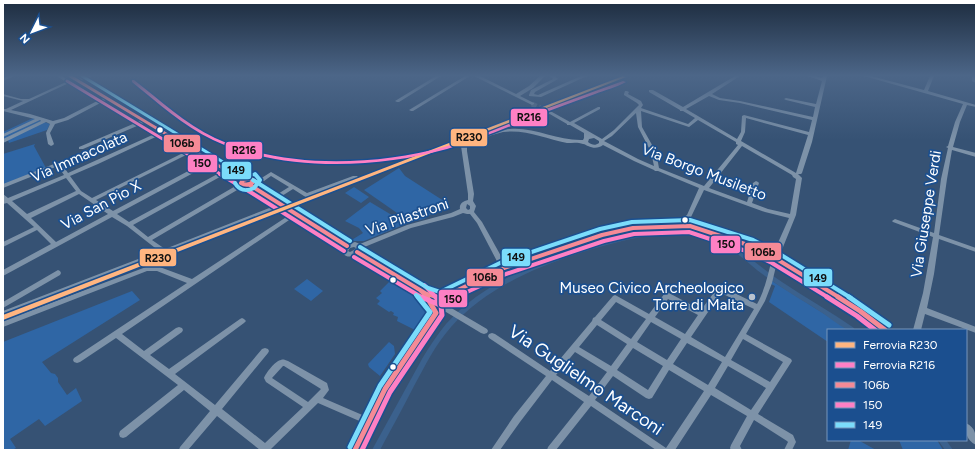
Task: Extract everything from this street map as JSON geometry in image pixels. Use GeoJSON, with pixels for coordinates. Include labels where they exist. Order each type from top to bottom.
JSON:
{"type":"FeatureCollection","features":[{"type":"Feature","properties":{"kind":"street"},"geometry":{"type":"LineString","coordinates":[[11,97],[28,100]]}},
{"type":"Feature","properties":{"kind":"street"},"geometry":{"type":"LineString","coordinates":[[5,111],[35,97]]}},
{"type":"Feature","properties":{"kind":"street"},"geometry":{"type":"LineString","coordinates":[[397,101],[403,97]]}},
{"type":"Feature","properties":{"kind":"street"},"geometry":{"type":"LineString","coordinates":[[411,110],[433,97]]}},
{"type":"Feature","properties":{"kind":"street"},"geometry":{"type":"LineString","coordinates":[[519,97],[532,104]]}},
{"type":"Feature","properties":{"kind":"street"},"geometry":{"type":"LineString","coordinates":[[586,132],[586,140],[592,146],[601,143],[641,105],[631,97]]}},
{"type":"Feature","properties":{"kind":"street"},"geometry":{"type":"LineString","coordinates":[[660,97],[798,175]]}},
{"type":"Feature","properties":{"kind":"street"},"geometry":{"type":"LineString","coordinates":[[682,110],[704,97]]}},
{"type":"Feature","properties":{"kind":"street"},"geometry":{"type":"LineString","coordinates":[[717,97],[730,102],[748,104],[814,119]]}},
{"type":"Feature","properties":{"kind":"street"},"geometry":{"type":"LineString","coordinates":[[670,450],[727,361],[758,308],[769,283],[774,258],[791,217],[798,175],[811,134],[820,97]]}},
{"type":"Feature","properties":{"kind":"street"},"geometry":{"type":"LineString","coordinates":[[944,97],[976,106]]}},
{"type":"Feature","properties":{"kind":"street"},"geometry":{"type":"LineString","coordinates":[[5,111],[28,115],[53,123],[66,120],[107,98],[296,213],[347,246],[355,244],[358,250],[425,294],[440,299],[504,268],[602,235],[633,228],[690,226],[752,246],[860,311],[884,329]]}},
{"type":"Feature","properties":{"kind":"street"},"geometry":{"type":"LineString","coordinates":[[786,99],[818,106]]}},
{"type":"Feature","properties":{"kind":"street","name":"Via Giuseppe Verdi"},"geometry":{"type":"LineString","coordinates":[[917,329],[930,278],[949,147],[955,126],[966,103]]}},
{"type":"Feature","properties":{"kind":"street"},"geometry":{"type":"LineString","coordinates":[[674,226],[688,216],[704,188],[740,142],[743,132],[744,116],[748,104]]}},
{"type":"Feature","properties":{"kind":"street"},"geometry":{"type":"LineString","coordinates":[[569,124],[598,108]]}},
{"type":"Feature","properties":{"kind":"street"},"geometry":{"type":"LineString","coordinates":[[638,109],[689,126],[697,119]]}},
{"type":"Feature","properties":{"kind":"street"},"geometry":{"type":"LineString","coordinates":[[638,109],[640,126],[647,136],[657,160],[657,170]]}},
{"type":"Feature","properties":{"kind":"street"},"geometry":{"type":"LineString","coordinates":[[550,113],[586,132],[601,143]]}},
{"type":"Feature","properties":{"kind":"street"},"geometry":{"type":"LineString","coordinates":[[744,116],[811,134]]}},
{"type":"Feature","properties":{"kind":"street"},"geometry":{"type":"LineString","coordinates":[[3,136],[39,119]]}},
{"type":"Feature","properties":{"kind":"street"},"geometry":{"type":"LineString","coordinates":[[3,141],[45,121]]}},
{"type":"Feature","properties":{"kind":"street"},"geometry":{"type":"LineString","coordinates":[[82,148],[144,121]]}},
{"type":"Feature","properties":{"kind":"street"},"geometry":{"type":"LineString","coordinates":[[51,144],[48,133],[53,123]]}},
{"type":"Feature","properties":{"kind":"street"},"geometry":{"type":"LineString","coordinates":[[470,203],[471,194],[464,151],[464,146],[467,144],[504,131],[513,130],[557,139],[586,140],[594,137]]}},
{"type":"Feature","properties":{"kind":"street","name":"Via Immacolata"},"geometry":{"type":"LineString","coordinates":[[5,199],[67,176],[163,132]]}},
{"type":"Feature","properties":{"kind":"street","name":"Via Borgo Musiletto"},"geometry":{"type":"LineString","coordinates":[[601,143],[611,146],[657,170],[767,211],[791,217]]}},
{"type":"Feature","properties":{"kind":"street"},"geometry":{"type":"LineString","coordinates":[[949,147],[976,155]]}},
{"type":"Feature","properties":{"kind":"street"},"geometry":{"type":"LineString","coordinates":[[92,200],[193,150]]}},
{"type":"Feature","properties":{"kind":"street","name":"Via San Pio X"},"geometry":{"type":"LineString","coordinates":[[3,273],[211,161]]}},
{"type":"Feature","properties":{"kind":"street"},"geometry":{"type":"LineString","coordinates":[[3,186],[58,164],[79,192],[149,239],[164,252]]}},
{"type":"Feature","properties":{"kind":"street"},"geometry":{"type":"LineString","coordinates":[[129,225],[227,171]]}},
{"type":"Feature","properties":{"kind":"street"},"geometry":{"type":"LineString","coordinates":[[262,180],[271,174],[306,195],[355,177]]}},
{"type":"Feature","properties":{"kind":"street"},"geometry":{"type":"LineString","coordinates":[[149,239],[243,182]]}},
{"type":"Feature","properties":{"kind":"street"},"geometry":{"type":"LineString","coordinates":[[749,204],[756,183]]}},
{"type":"Feature","properties":{"kind":"street"},"geometry":{"type":"LineString","coordinates":[[273,199],[293,187]]}},
{"type":"Feature","properties":{"kind":"street"},"geometry":{"type":"LineString","coordinates":[[27,217],[79,192]]}},
{"type":"Feature","properties":{"kind":"street"},"geometry":{"type":"LineString","coordinates":[[5,199],[38,227],[55,245]]}},
{"type":"Feature","properties":{"kind":"street"},"geometry":{"type":"LineString","coordinates":[[470,203],[462,205],[463,210],[471,211],[479,222],[504,268]]}},
{"type":"Feature","properties":{"kind":"street"},"geometry":{"type":"LineString","coordinates":[[470,203],[475,207],[471,211]]}},
{"type":"Feature","properties":{"kind":"street"},"geometry":{"type":"LineString","coordinates":[[3,314],[282,205]]}},
{"type":"Feature","properties":{"kind":"street","name":"Via Pilastroni"},"geometry":{"type":"LineString","coordinates":[[358,250],[409,226],[453,215],[463,210]]}},
{"type":"Feature","properties":{"kind":"street"},"geometry":{"type":"LineString","coordinates":[[77,360],[296,213]]}},
{"type":"Feature","properties":{"kind":"street"},"geometry":{"type":"LineString","coordinates":[[895,221],[976,250]]}},
{"type":"Feature","properties":{"kind":"street"},"geometry":{"type":"LineString","coordinates":[[3,245],[38,227]]}},
{"type":"Feature","properties":{"kind":"street"},"geometry":{"type":"LineString","coordinates":[[347,246],[345,250],[347,254],[352,255],[358,250]]}},
{"type":"Feature","properties":{"kind":"street"},"geometry":{"type":"LineString","coordinates":[[3,324],[146,269],[157,268],[192,282]]}},
{"type":"Feature","properties":{"kind":"street"},"geometry":{"type":"LineString","coordinates":[[3,305],[58,273]]}},
{"type":"Feature","properties":{"kind":"street"},"geometry":{"type":"LineString","coordinates":[[574,347],[649,395],[720,289],[758,308]]}},
{"type":"Feature","properties":{"kind":"street"},"geometry":{"type":"LineString","coordinates":[[425,294],[436,311]]}},
{"type":"Feature","properties":{"kind":"street"},"geometry":{"type":"LineString","coordinates":[[551,450],[590,401],[651,319],[667,294],[702,314]]}},
{"type":"Feature","properties":{"kind":"street"},"geometry":{"type":"LineString","coordinates":[[499,449],[517,419],[595,320],[615,298],[770,386]]}},
{"type":"Feature","properties":{"kind":"street"},"geometry":{"type":"LineString","coordinates":[[355,450],[368,421],[386,389],[436,311],[440,299]]}},
{"type":"Feature","properties":{"kind":"street","name":"Via Guglielmo Marconi"},"geometry":{"type":"LineString","coordinates":[[440,299],[452,312],[484,331]]}},
{"type":"Feature","properties":{"kind":"street"},"geometry":{"type":"LineString","coordinates":[[436,311],[446,309],[452,312]]}},
{"type":"Feature","properties":{"kind":"street"},"geometry":{"type":"LineString","coordinates":[[923,310],[976,330]]}},
{"type":"Feature","properties":{"kind":"street"},"geometry":{"type":"LineString","coordinates":[[595,320],[667,366],[710,389],[790,438],[792,442],[788,450]]}},
{"type":"Feature","properties":{"kind":"street"},"geometry":{"type":"LineString","coordinates":[[169,374],[242,321]]}},
{"type":"Feature","properties":{"kind":"street"},"geometry":{"type":"LineString","coordinates":[[144,355],[178,330]]}},
{"type":"Feature","properties":{"kind":"street"},"geometry":{"type":"LineString","coordinates":[[117,334],[266,449],[318,399],[325,390],[324,386],[283,362],[269,375],[269,380],[309,407]]}},
{"type":"Feature","properties":{"kind":"street"},"geometry":{"type":"LineString","coordinates":[[736,449],[752,414],[788,361],[742,335]]}},
{"type":"Feature","properties":{"kind":"street","name":"Via Guglielmo Marconi"},"geometry":{"type":"LineString","coordinates":[[492,336],[556,370],[590,401],[663,450]]}},
{"type":"Feature","properties":{"kind":"street"},"geometry":{"type":"LineString","coordinates":[[183,450],[265,351]]}},
{"type":"Feature","properties":{"kind":"street"},"geometry":{"type":"LineString","coordinates":[[122,434],[184,385]]}},
{"type":"Feature","properties":{"kind":"street"},"geometry":{"type":"LineString","coordinates":[[318,399],[368,421]]}},
{"type":"Feature","properties":{"kind":"street"},"geometry":{"type":"LineString","coordinates":[[967,428],[976,441]]}},
{"type":"Feature","properties":{"kind":"shaded area"},"geometry":{"type":"Polygon","coordinates":[[[33,118],[50,124],[47,130],[9,143],[8,140],[3,143],[3,132],[33,118]]]}},
{"type":"Feature","properties":{"kind":"shaded area"},"geometry":{"type":"Polygon","coordinates":[[[35,144],[34,146],[46,168],[3,186],[3,154],[35,144]]]}},
{"type":"Feature","properties":{"kind":"shaded area"},"geometry":{"type":"Polygon","coordinates":[[[399,168],[405,176],[447,203],[424,219],[410,222],[364,190],[399,168]]]}},
{"type":"Feature","properties":{"kind":"shaded area"},"geometry":{"type":"Polygon","coordinates":[[[354,187],[369,197],[361,203],[345,193],[354,187]]]}},
{"type":"Feature","properties":{"kind":"shaded area"},"geometry":{"type":"Polygon","coordinates":[[[370,202],[400,220],[399,218],[401,217],[408,223],[364,241],[350,241],[363,233],[359,228],[345,221],[370,202]]]}},
{"type":"Feature","properties":{"kind":"shaded area"},"geometry":{"type":"Polygon","coordinates":[[[307,279],[323,291],[311,301],[294,289],[307,279]]]}},
{"type":"Feature","properties":{"kind":"shaded area"},"geometry":{"type":"Polygon","coordinates":[[[390,281],[429,306],[430,314],[417,331],[397,321],[398,317],[393,315],[394,313],[391,311],[389,312],[377,304],[380,301],[376,298],[382,293],[380,291],[390,281]]]}},
{"type":"Feature","properties":{"kind":"shaded area"},"geometry":{"type":"Polygon","coordinates":[[[772,281],[848,329],[827,329],[827,341],[769,302],[775,286],[771,284],[772,281]]]}},
{"type":"Feature","properties":{"kind":"shaded area"},"geometry":{"type":"Polygon","coordinates":[[[132,291],[140,300],[42,362],[51,373],[55,374],[58,378],[58,382],[67,395],[76,388],[82,401],[45,426],[39,419],[10,439],[16,448],[12,450],[3,450],[3,342],[132,291]]]}},
{"type":"Feature","properties":{"kind":"shaded area"},"geometry":{"type":"Polygon","coordinates":[[[389,342],[394,346],[395,354],[380,376],[369,367],[368,364],[389,342]]]}},
{"type":"Feature","properties":{"kind":"shaded area"},"geometry":{"type":"Polygon","coordinates":[[[851,441],[860,441],[876,450],[848,450],[851,441]]]}},
{"type":"Feature","properties":{"kind":"shaded area"},"geometry":{"type":"Polygon","coordinates":[[[899,441],[938,441],[943,450],[903,450],[899,441]]]}},
{"type":"Feature","properties":{"kind":"waterway"},"geometry":{"type":"LineString","coordinates":[[376,450],[433,346],[449,325],[479,298],[532,268],[620,239],[650,233],[665,232],[681,232],[711,238],[738,252],[785,287],[851,329]]}},
{"type":"Feature","properties":{"kind":"waterway"},"geometry":{"type":"LineString","coordinates":[[943,441],[949,450]]}},
{"type":"Feature","properties":{"kind":"tunnel"},"geometry":{"type":"LineString","coordinates":[[532,104],[550,113]]}},
{"type":"Feature","properties":{"kind":"rail line","name":"R216"},"geometry":{"type":"LineString","coordinates":[[153,97],[203,133],[240,149],[269,157],[328,163],[389,159],[445,148],[582,97]]}},
{"type":"Feature","properties":{"kind":"rail line","name":"R230"},"geometry":{"type":"LineString","coordinates":[[3,318],[572,97]]}},
{"type":"Feature","properties":{"kind":"transit line","name":"150"},"geometry":{"type":"LineString","coordinates":[[94,97],[235,183]]}},
{"type":"Feature","properties":{"kind":"transit line","name":"106b"},"geometry":{"type":"LineString","coordinates":[[105,97],[243,180]]}},
{"type":"Feature","properties":{"kind":"transit line","name":"149"},"geometry":{"type":"LineString","coordinates":[[117,97],[241,173],[254,173],[260,180],[259,184],[251,190],[238,188],[235,183]]}},
{"type":"Feature","properties":{"kind":"transit line","name":"106b"},"geometry":{"type":"LineString","coordinates":[[250,178],[254,181],[248,185],[241,183],[243,180],[250,178]]}},
{"type":"Feature","properties":{"kind":"transit line","name":"149"},"geometry":{"type":"LineString","coordinates":[[253,180],[350,241]]}},
{"type":"Feature","properties":{"kind":"transit line","name":"106b"},"geometry":{"type":"LineString","coordinates":[[250,185],[347,246]]}},
{"type":"Feature","properties":{"kind":"transit line","name":"150"},"geometry":{"type":"LineString","coordinates":[[247,190],[344,251]]}},
{"type":"Feature","properties":{"kind":"transit line","name":"149"},"geometry":{"type":"LineString","coordinates":[[360,247],[428,288],[440,292],[502,262],[600,229],[632,222],[690,220],[753,240],[778,253],[863,306],[889,325]]}},
{"type":"Feature","properties":{"kind":"transit line","name":"106b"},"geometry":{"type":"LineString","coordinates":[[357,252],[425,293],[440,299],[504,268],[602,235],[633,228],[690,226],[751,246],[775,258],[860,311],[884,329]]}},
{"type":"Feature","properties":{"kind":"transit line","name":"150"},"geometry":{"type":"LineString","coordinates":[[354,257],[422,298],[440,305],[506,274],[604,241],[634,234],[689,232],[749,252],[772,263],[857,316],[874,329]]}},
{"type":"Feature","properties":{"kind":"transit line","name":"150"},"geometry":{"type":"LineString","coordinates":[[362,450],[390,392],[442,315],[441,306],[437,298],[424,285]]}},
{"type":"Feature","properties":{"kind":"transit line","name":"106b"},"geometry":{"type":"LineString","coordinates":[[355,450],[385,389],[436,313],[430,300],[420,290]]}},
{"type":"Feature","properties":{"kind":"transit line","name":"149"},"geometry":{"type":"LineString","coordinates":[[350,447],[380,386],[430,312],[425,304],[416,295]]}},
{"type":"Feature","properties":{"kind":"place","name":"Museo Civico Archeologico Torre di Malta"},"geometry":{"type":"Point","coordinates":[752,297]}}]}
